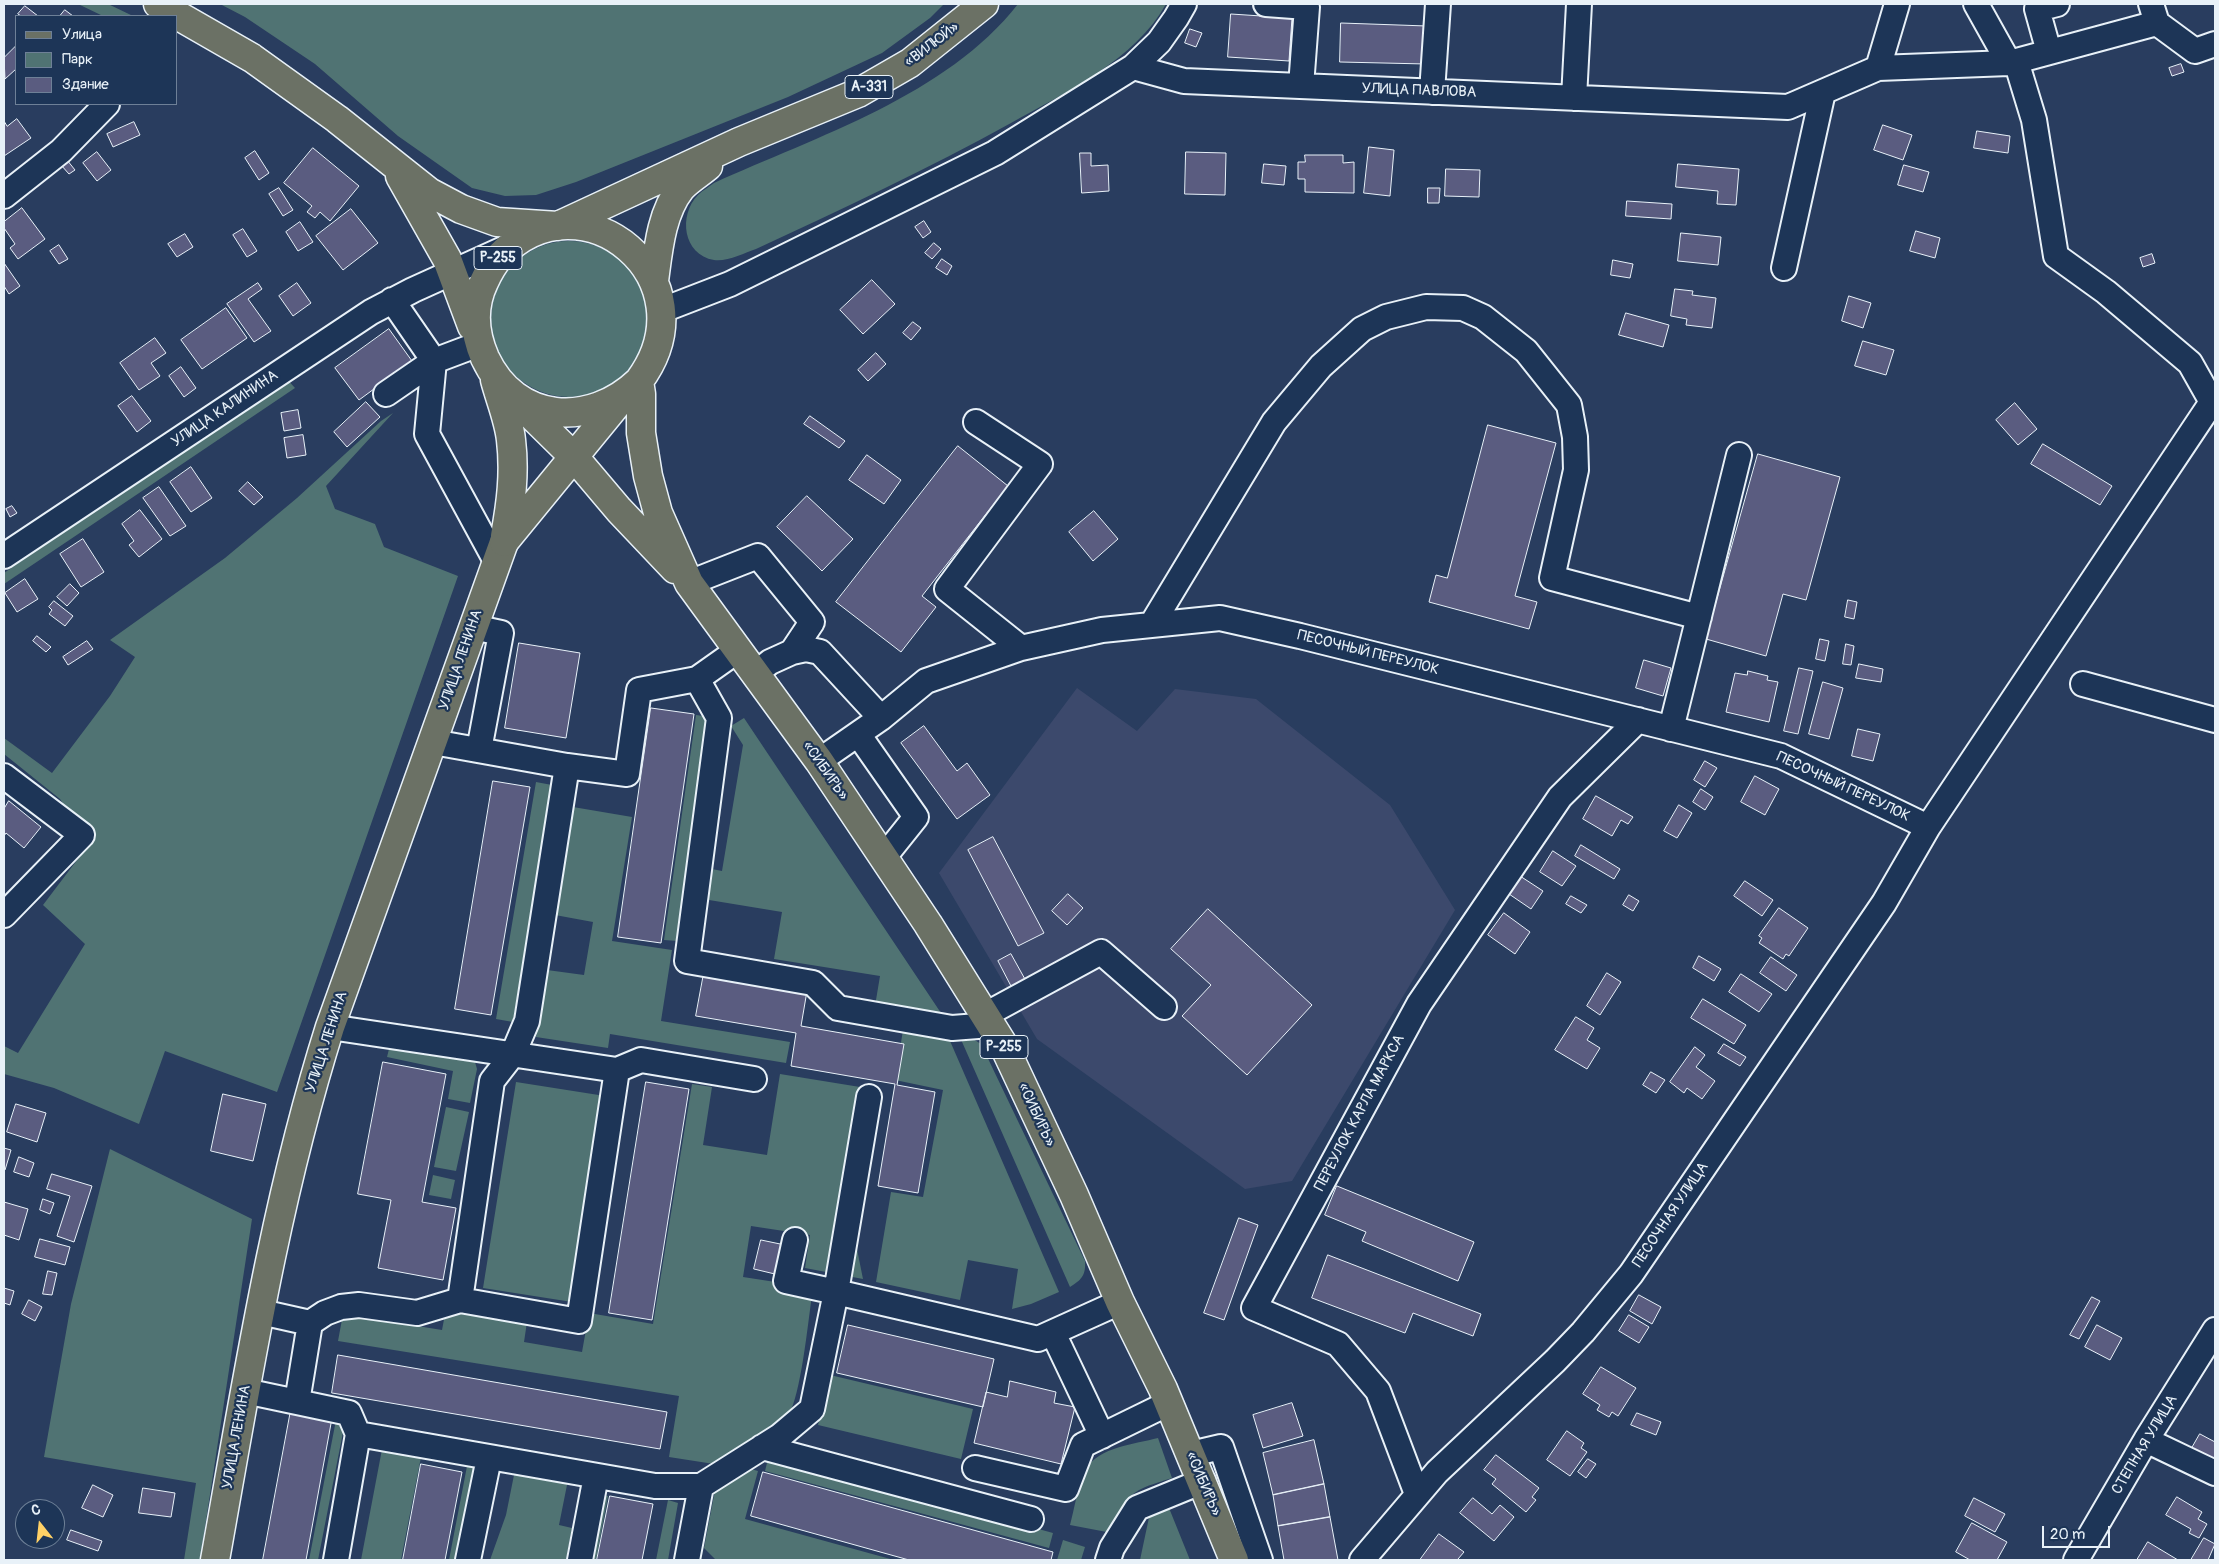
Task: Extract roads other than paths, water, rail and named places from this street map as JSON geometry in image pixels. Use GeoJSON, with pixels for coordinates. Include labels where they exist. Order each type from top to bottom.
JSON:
{"type":"FeatureCollection","features":[{"type":"Feature","properties":{"kind":"main road","name":"«ВИЛЮЙ»"},"geometry":{"type":"LineString","coordinates":[[739,142],[826,107],[884,79],[910,62],[984,4]]}},
{"type":"Feature","properties":{"kind":"main road","name":"Р-255"},"geometry":{"type":"LineString","coordinates":[[178,18],[252,58],[336,119],[429,192],[461,209],[497,222],[580,227],[600,231],[615,238],[633,251],[648,269],[660,296],[661,334],[657,351],[633,387],[596,409],[562,412],[539,407],[517,397],[493,374]]}},
{"type":"Feature","properties":{"kind":"main road","name":"А-331"},"geometry":{"type":"LineString","coordinates":[[558,226],[739,142]]}},
{"type":"Feature","properties":{"kind":"main road","name":"А-331"},"geometry":{"type":"LineString","coordinates":[[654,281],[660,237],[681,188],[739,142]]}},
{"type":"Feature","properties":{"kind":"main road","name":"Р-255"},"geometry":{"type":"LineString","coordinates":[[391,162],[454,273],[479,344],[493,374],[523,407],[575,458],[619,510],[689,583]]}},
{"type":"Feature","properties":{"kind":"main road","name":"Р-255"},"geometry":{"type":"LineString","coordinates":[[479,344],[476,326],[476,305],[488,272],[498,258],[511,246],[538,231],[558,226]]}},
{"type":"Feature","properties":{"kind":"main road"},"geometry":{"type":"LineString","coordinates":[[493,374],[511,439],[513,468],[512,503],[500,552]]}},
{"type":"Feature","properties":{"kind":"main road","name":"Р-255"},"geometry":{"type":"LineString","coordinates":[[633,387],[641,394],[641,433],[648,476],[658,513],[689,583]]}},
{"type":"Feature","properties":{"kind":"main road"},"geometry":{"type":"LineString","coordinates":[[500,552],[537,501],[633,387]]}},
{"type":"Feature","properties":{"kind":"main road","name":"УЛИЦА ЛЕНИНА"},"geometry":{"type":"LineString","coordinates":[[215,1560],[252,1345],[261,1312],[278,1224],[315,1075],[330,1027],[500,552]]}},
{"type":"Feature","properties":{"kind":"main road","name":"«СИБИРЬ»"},"geometry":{"type":"LineString","coordinates":[[689,583],[819,761],[884,857],[1004,1046],[1074,1196],[1120,1302],[1169,1403],[1203,1481],[1234,1560]]}},
{"type":"Feature","properties":{"kind":"street"},"geometry":{"type":"LineString","coordinates":[[660,311],[730,284],[995,153],[1133,67],[1159,42],[1184,4]]}},
{"type":"Feature","properties":{"kind":"street"},"geometry":{"type":"LineString","coordinates":[[1266,4],[1307,7],[1301,86]]}},
{"type":"Feature","properties":{"kind":"street"},"geometry":{"type":"LineString","coordinates":[[1432,92],[1438,4]]}},
{"type":"Feature","properties":{"kind":"street"},"geometry":{"type":"LineString","coordinates":[[1574,98],[1579,4]]}},
{"type":"Feature","properties":{"kind":"street"},"geometry":{"type":"LineString","coordinates":[[1878,68],[1897,4]]}},
{"type":"Feature","properties":{"kind":"street"},"geometry":{"type":"LineString","coordinates":[[1976,4],[2013,62]]}},
{"type":"Feature","properties":{"kind":"street"},"geometry":{"type":"LineString","coordinates":[[2049,52],[2036,9],[2057,4]]}},
{"type":"Feature","properties":{"kind":"street"},"geometry":{"type":"LineString","coordinates":[[1784,268],[1823,92],[1878,68],[2013,62],[2049,52],[2154,14],[2196,51],[2215,44]]}},
{"type":"Feature","properties":{"kind":"street","name":"ПЕСОЧНАЯ УЛИЦА"},"geometry":{"type":"LineString","coordinates":[[1362,1560],[1436,1472],[1572,1343],[1631,1274],[1884,903],[1928,827],[2212,402],[2190,363],[2106,292],[2056,256],[2034,120],[2013,62]]}},
{"type":"Feature","properties":{"kind":"street","name":"УЛИЦА ПАВЛОВА"},"geometry":{"type":"LineString","coordinates":[[1133,67],[1184,81],[1788,107],[1823,92]]}},
{"type":"Feature","properties":{"kind":"street"},"geometry":{"type":"LineString","coordinates":[[4,196],[61,151],[105,105]]}},
{"type":"Feature","properties":{"kind":"street","name":"УЛИЦА КАЛИНИНА"},"geometry":{"type":"LineString","coordinates":[[4,556],[346,328],[392,300],[511,246]]}},
{"type":"Feature","properties":{"kind":"street"},"geometry":{"type":"LineString","coordinates":[[392,300],[434,361],[426,434],[500,552]]}},
{"type":"Feature","properties":{"kind":"street"},"geometry":{"type":"LineString","coordinates":[[1152,624],[1274,422],[1321,366],[1362,329],[1386,317],[1426,306],[1463,308],[1483,317],[1526,351],[1569,405],[1575,436],[1576,470],[1552,578],[1699,617]]}},
{"type":"Feature","properties":{"kind":"street"},"geometry":{"type":"LineString","coordinates":[[386,394],[434,361],[479,344]]}},
{"type":"Feature","properties":{"kind":"street"},"geometry":{"type":"LineString","coordinates":[[976,422],[1040,464],[947,589],[1021,648]]}},
{"type":"Feature","properties":{"kind":"street"},"geometry":{"type":"LineString","coordinates":[[1671,728],[1739,455]]}},
{"type":"Feature","properties":{"kind":"street"},"geometry":{"type":"LineString","coordinates":[[689,583],[758,556],[812,622],[792,652]]}},
{"type":"Feature","properties":{"kind":"street","name":"ПЕСОЧНЫЙ ПЕРЕУЛОК"},"geometry":{"type":"LineString","coordinates":[[819,761],[881,718],[926,681],[1021,648],[1102,630],[1220,618],[1300,636],[1781,756],[1928,827]]}},
{"type":"Feature","properties":{"kind":"street"},"geometry":{"type":"LineString","coordinates":[[473,627],[501,634],[479,750]]}},
{"type":"Feature","properties":{"kind":"street"},"geometry":{"type":"LineString","coordinates":[[755,674],[770,662],[792,652],[806,649],[820,652],[881,718]]}},
{"type":"Feature","properties":{"kind":"street"},"geometry":{"type":"LineString","coordinates":[[433,742],[567,766],[627,774],[639,690],[697,679],[738,650]]}},
{"type":"Feature","properties":{"kind":"street"},"geometry":{"type":"LineString","coordinates":[[697,679],[719,718],[687,960],[814,984],[838,1008],[952,1028],[988,1020],[1101,952],[1164,1006]]}},
{"type":"Feature","properties":{"kind":"street"},"geometry":{"type":"LineString","coordinates":[[2083,684],[2215,720]]}},
{"type":"Feature","properties":{"kind":"street","name":"ПЕРЕУЛОК КАРЛА МАРКСА"},"geometry":{"type":"LineString","coordinates":[[1418,1494],[1378,1391],[1338,1344],[1254,1308],[1419,1004],[1560,797],[1638,720]]}},
{"type":"Feature","properties":{"kind":"street"},"geometry":{"type":"LineString","coordinates":[[858,734],[916,817],[884,857]]}},
{"type":"Feature","properties":{"kind":"street"},"geometry":{"type":"LineString","coordinates":[[460,1300],[492,1081],[513,1054],[527,1020],[567,766]]}},
{"type":"Feature","properties":{"kind":"street"},"geometry":{"type":"LineString","coordinates":[[4,776],[82,835],[4,915]]}},
{"type":"Feature","properties":{"kind":"street"},"geometry":{"type":"LineString","coordinates":[[330,1027],[617,1070],[641,1060],[754,1079]]}},
{"type":"Feature","properties":{"kind":"street"},"geometry":{"type":"LineString","coordinates":[[261,1312],[310,1323],[325,1313],[341,1307],[359,1305],[417,1313],[460,1300],[579,1321],[617,1070]]}},
{"type":"Feature","properties":{"kind":"street"},"geometry":{"type":"LineString","coordinates":[[358,1434],[655,1486],[701,1486],[780,1436],[812,1409],[836,1292],[869,1097]]}},
{"type":"Feature","properties":{"kind":"street"},"geometry":{"type":"LineString","coordinates":[[795,1240],[786,1281],[1038,1339],[1120,1302]]}},
{"type":"Feature","properties":{"kind":"street"},"geometry":{"type":"LineString","coordinates":[[297,1402],[310,1323]]}},
{"type":"Feature","properties":{"kind":"street","name":"СТЕПНАЯ УЛИЦА"},"geometry":{"type":"LineString","coordinates":[[2076,1560],[2146,1440],[2215,1330]]}},
{"type":"Feature","properties":{"kind":"street"},"geometry":{"type":"LineString","coordinates":[[1052,1333],[1102,1436]]}},
{"type":"Feature","properties":{"kind":"street"},"geometry":{"type":"LineString","coordinates":[[245,1391],[349,1413],[358,1434],[336,1560]]}},
{"type":"Feature","properties":{"kind":"street"},"geometry":{"type":"LineString","coordinates":[[975,1468],[1066,1490],[1083,1445],[1169,1403]]}},
{"type":"Feature","properties":{"kind":"street"},"geometry":{"type":"LineString","coordinates":[[2146,1440],[2215,1473]]}},
{"type":"Feature","properties":{"kind":"street"},"geometry":{"type":"LineString","coordinates":[[762,1447],[1031,1519]]}},
{"type":"Feature","properties":{"kind":"street"},"geometry":{"type":"LineString","coordinates":[[1191,1454],[1222,1447],[1260,1560]]}},
{"type":"Feature","properties":{"kind":"street"},"geometry":{"type":"LineString","coordinates":[[468,1560],[488,1458]]}},
{"type":"Feature","properties":{"kind":"street"},"geometry":{"type":"LineString","coordinates":[[580,1560],[596,1476]]}},
{"type":"Feature","properties":{"kind":"street"},"geometry":{"type":"LineString","coordinates":[[1108,1560],[1112,1548],[1137,1508],[1203,1481]]}},
{"type":"Feature","properties":{"kind":"street"},"geometry":{"type":"LineString","coordinates":[[687,1560],[701,1486]]}}]}
